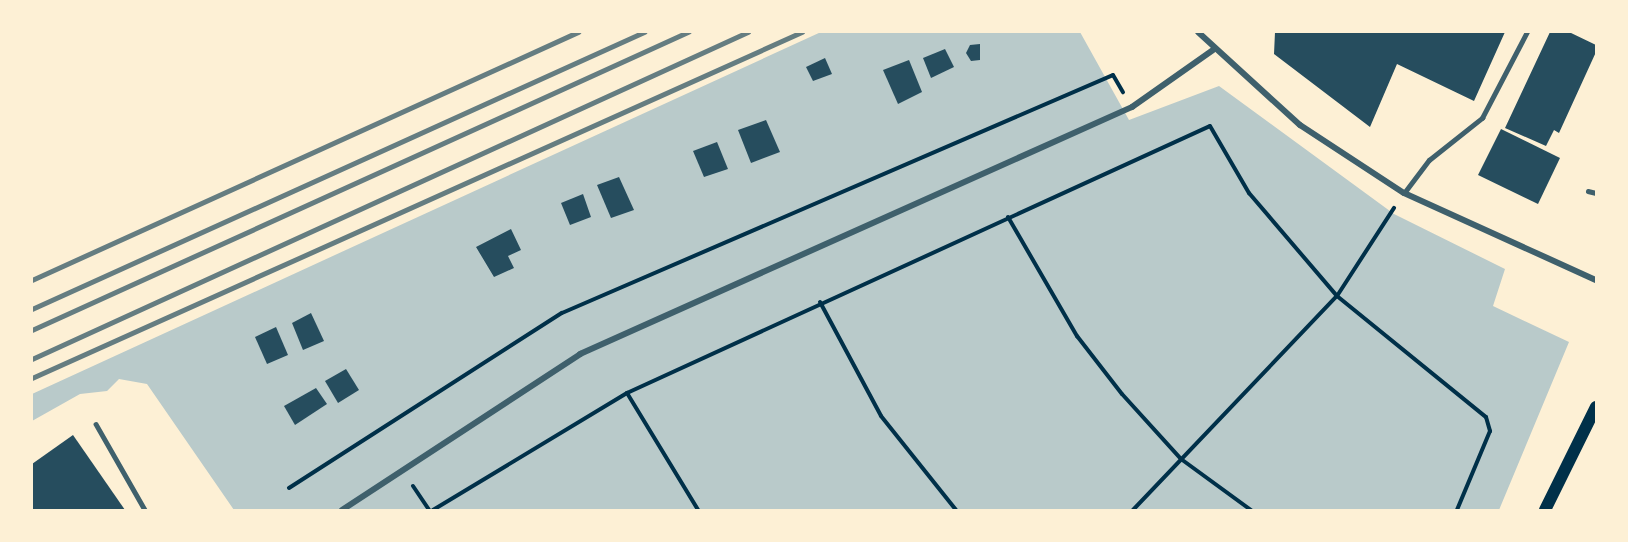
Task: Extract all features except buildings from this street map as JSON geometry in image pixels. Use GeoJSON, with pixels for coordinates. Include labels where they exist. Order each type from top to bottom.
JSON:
{"type":"FeatureCollection","features":[{"type":"Feature","properties":{"kind":"main road"},"geometry":{"type":"LineString","coordinates":[[1545,510],[1596,407]]}},
{"type":"Feature","properties":{"kind":"street"},"geometry":{"type":"LineString","coordinates":[[1198,32],[1213,50],[1300,124],[1404,193],[1596,280]]}},
{"type":"Feature","properties":{"kind":"street"},"geometry":{"type":"LineString","coordinates":[[342,510],[404,472],[580,354],[1132,107],[1213,50]]}},
{"type":"Feature","properties":{"kind":"lane"},"geometry":{"type":"LineString","coordinates":[[1404,193],[1429,160],[1482,118],[1527,32]]}},
{"type":"Feature","properties":{"kind":"lane"},"geometry":{"type":"LineString","coordinates":[[1588,191],[1596,193]]}},
{"type":"Feature","properties":{"kind":"lane"},"geometry":{"type":"LineString","coordinates":[[96,423],[145,510]]}},
{"type":"Feature","properties":{"kind":"path"},"geometry":{"type":"LineString","coordinates":[[289,488],[562,313],[1113,75],[1132,107]]}},
{"type":"Feature","properties":{"kind":"path"},"geometry":{"type":"LineString","coordinates":[[404,472],[431,510],[627,393],[820,302],[1210,126],[1249,193],[1337,296],[1486,417],[1490,431],[1457,510]]}},
{"type":"Feature","properties":{"kind":"path"},"geometry":{"type":"LineString","coordinates":[[1133,510],[1337,296],[1404,193]]}},
{"type":"Feature","properties":{"kind":"path"},"geometry":{"type":"LineString","coordinates":[[1008,217],[1077,336],[1181,459],[1251,510]]}},
{"type":"Feature","properties":{"kind":"path"},"geometry":{"type":"LineString","coordinates":[[820,302],[881,416],[956,510]]}},
{"type":"Feature","properties":{"kind":"path"},"geometry":{"type":"LineString","coordinates":[[627,393],[698,510]]}},
{"type":"Feature","properties":{"kind":"shaded area"},"geometry":{"type":"Polygon","coordinates":[[[821,32],[1080,32],[1129,120],[1219,86],[1394,214],[1505,269],[1493,306],[1569,342],[1499,510],[234,510],[147,384],[119,379],[107,391],[80,394],[32,421],[32,394],[821,32]]]}},
{"type":"Feature","properties":{"kind":"railway"},"geometry":{"type":"LineString","coordinates":[[32,280],[578,32]]}},
{"type":"Feature","properties":{"kind":"railway"},"geometry":{"type":"LineString","coordinates":[[32,309],[644,32]]}},
{"type":"Feature","properties":{"kind":"railway"},"geometry":{"type":"LineString","coordinates":[[32,330],[688,32]]}},
{"type":"Feature","properties":{"kind":"railway"},"geometry":{"type":"LineString","coordinates":[[32,359],[748,32]]}},
{"type":"Feature","properties":{"kind":"railway"},"geometry":{"type":"LineString","coordinates":[[32,378],[802,32]]}}]}
